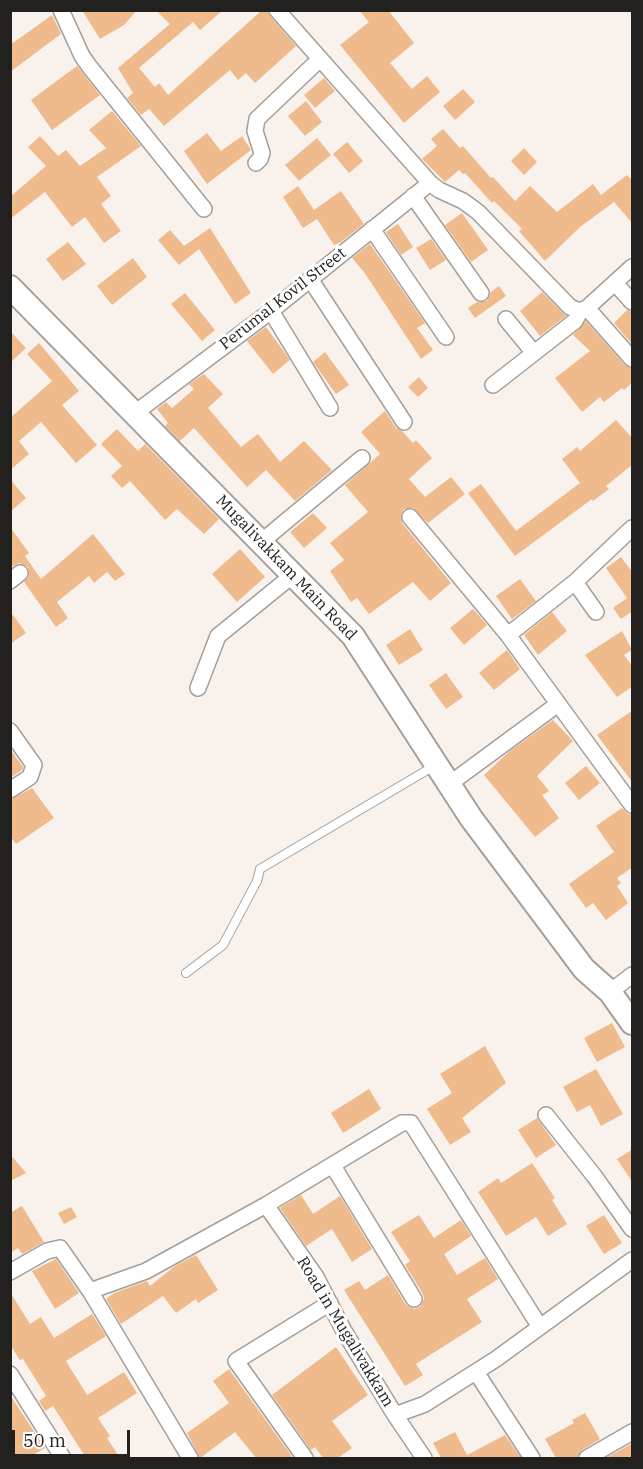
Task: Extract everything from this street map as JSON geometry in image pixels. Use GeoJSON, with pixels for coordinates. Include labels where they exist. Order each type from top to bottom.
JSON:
{"type":"FeatureCollection","features":[{"type":"Feature","properties":{"kind":"street"},"geometry":{"type":"LineString","coordinates":[[61,10],[85,61],[138,130],[204,209]]}},
{"type":"Feature","properties":{"kind":"street"},"geometry":{"type":"LineString","coordinates":[[276,10],[430,183],[478,212],[570,307],[584,309],[633,359]]}},
{"type":"Feature","properties":{"kind":"street"},"geometry":{"type":"LineString","coordinates":[[255,163],[260,159],[262,153],[255,131],[257,119],[320,59]]}},
{"type":"Feature","properties":{"kind":"street","name":"Perumal Kovil Street"},"geometry":{"type":"LineString","coordinates":[[135,413],[271,310],[430,183]]}},
{"type":"Feature","properties":{"kind":"street"},"geometry":{"type":"LineString","coordinates":[[413,196],[481,293]]}},
{"type":"Feature","properties":{"kind":"street"},"geometry":{"type":"LineString","coordinates":[[372,229],[446,337]]}},
{"type":"Feature","properties":{"kind":"street"},"geometry":{"type":"LineString","coordinates":[[493,385],[575,321],[584,309],[633,267]]}},
{"type":"Feature","properties":{"kind":"street"},"geometry":{"type":"LineString","coordinates":[[310,279],[404,422]]}},
{"type":"Feature","properties":{"kind":"street"},"geometry":{"type":"LineString","coordinates":[[615,283],[633,303]]}},
{"type":"Feature","properties":{"kind":"street","name":"Mugalivakkam Main Road"},"geometry":{"type":"LineString","coordinates":[[10,287],[353,636],[448,785],[584,969],[610,992],[633,1023]]}},
{"type":"Feature","properties":{"kind":"street"},"geometry":{"type":"LineString","coordinates":[[271,310],[330,408]]}},
{"type":"Feature","properties":{"kind":"street"},"geometry":{"type":"LineString","coordinates":[[506,319],[534,353]]}},
{"type":"Feature","properties":{"kind":"street"},"geometry":{"type":"LineString","coordinates":[[261,542],[362,458]]}},
{"type":"Feature","properties":{"kind":"street"},"geometry":{"type":"LineString","coordinates":[[410,517],[508,635],[633,805]]}},
{"type":"Feature","properties":{"kind":"street"},"geometry":{"type":"LineString","coordinates":[[508,635],[575,582],[633,528]]}},
{"type":"Feature","properties":{"kind":"street"},"geometry":{"type":"LineString","coordinates":[[198,688],[218,636],[293,574]]}},
{"type":"Feature","properties":{"kind":"street"},"geometry":{"type":"LineString","coordinates":[[575,582],[596,612]]}},
{"type":"Feature","properties":{"kind":"street"},"geometry":{"type":"LineString","coordinates":[[448,785],[558,704]]}},
{"type":"Feature","properties":{"kind":"street"},"geometry":{"type":"LineString","coordinates":[[10,731],[34,765],[30,777],[10,790]]}},
{"type":"Feature","properties":{"kind":"street"},"geometry":{"type":"LineString","coordinates":[[610,992],[633,975]]}},
{"type":"Feature","properties":{"kind":"street"},"geometry":{"type":"LineString","coordinates":[[546,1115],[633,1229]]}},
{"type":"Feature","properties":{"kind":"street"},"geometry":{"type":"LineString","coordinates":[[90,1291],[146,1270],[266,1205],[402,1123],[411,1124],[540,1327]]}},
{"type":"Feature","properties":{"kind":"street"},"geometry":{"type":"LineString","coordinates":[[333,1166],[414,1299]]}},
{"type":"Feature","properties":{"kind":"street","name":"Road in Mugalivakkam"},"geometry":{"type":"LineString","coordinates":[[266,1205],[316,1277],[363,1364],[395,1415],[425,1404],[476,1372],[633,1260]]}},
{"type":"Feature","properties":{"kind":"street"},"geometry":{"type":"LineString","coordinates":[[10,1272],[47,1251],[60,1248],[90,1291],[190,1458]]}},
{"type":"Feature","properties":{"kind":"street"},"geometry":{"type":"LineString","coordinates":[[305,1458],[236,1361],[330,1303]]}},
{"type":"Feature","properties":{"kind":"street"},"geometry":{"type":"LineString","coordinates":[[476,1372],[532,1458]]}},
{"type":"Feature","properties":{"kind":"street"},"geometry":{"type":"LineString","coordinates":[[10,1374],[63,1458]]}},
{"type":"Feature","properties":{"kind":"street"},"geometry":{"type":"LineString","coordinates":[[395,1415],[424,1458]]}},
{"type":"Feature","properties":{"kind":"street"},"geometry":{"type":"LineString","coordinates":[[586,1458],[633,1432]]}},
{"type":"Feature","properties":{"kind":"lane"},"geometry":{"type":"LineString","coordinates":[[186,973],[224,945],[257,881],[260,869],[435,765]]}},
{"type":"Feature","properties":{"kind":"building"},"geometry":{"type":"Polygon","coordinates":[[[82,10],[137,10],[124,25],[100,39],[82,10]]]}},
{"type":"Feature","properties":{"kind":"building"},"geometry":{"type":"Polygon","coordinates":[[[156,10],[223,10],[200,30],[193,22],[139,68],[155,87],[159,83],[168,95],[262,10],[267,10],[296,46],[255,83],[246,73],[238,80],[230,70],[164,126],[149,109],[141,115],[127,98],[133,93],[118,68],[170,24],[156,10]]]}},
{"type":"Feature","properties":{"kind":"building"},"geometry":{"type":"Polygon","coordinates":[[[359,10],[388,10],[414,43],[390,63],[412,89],[427,76],[440,92],[404,123],[340,45],[369,22],[359,10]]]}},
{"type":"Feature","properties":{"kind":"building"},"geometry":{"type":"Polygon","coordinates":[[[52,15],[61,34],[10,72],[10,45],[52,15]]]}},
{"type":"Feature","properties":{"kind":"building"},"geometry":{"type":"Polygon","coordinates":[[[77,66],[100,95],[52,130],[31,100],[77,66]]]}},
{"type":"Feature","properties":{"kind":"building"},"geometry":{"type":"Polygon","coordinates":[[[324,78],[335,91],[315,108],[304,95],[324,78]]]}},
{"type":"Feature","properties":{"kind":"building"},"geometry":{"type":"Polygon","coordinates":[[[463,89],[475,102],[455,120],[443,106],[463,89]]]}},
{"type":"Feature","properties":{"kind":"building"},"geometry":{"type":"Polygon","coordinates":[[[306,101],[322,122],[305,136],[288,116],[306,101]]]}},
{"type":"Feature","properties":{"kind":"building"},"geometry":{"type":"Polygon","coordinates":[[[112,111],[141,146],[97,177],[111,196],[101,204],[121,231],[104,243],[85,217],[72,227],[45,192],[10,219],[10,197],[46,166],[28,147],[40,136],[58,156],[66,150],[80,166],[106,148],[89,130],[112,111]]]}},
{"type":"Feature","properties":{"kind":"building"},"geometry":{"type":"Polygon","coordinates":[[[443,129],[460,148],[463,146],[515,201],[530,186],[557,212],[593,184],[601,195],[627,175],[633,181],[633,224],[614,202],[580,227],[545,261],[519,231],[522,229],[494,201],[492,203],[465,173],[459,170],[445,182],[422,159],[437,146],[431,139],[443,129]]]}},
{"type":"Feature","properties":{"kind":"building"},"geometry":{"type":"Polygon","coordinates":[[[207,133],[221,151],[242,136],[251,150],[207,184],[184,151],[207,133]]]}},
{"type":"Feature","properties":{"kind":"building"},"geometry":{"type":"Polygon","coordinates":[[[317,138],[331,155],[299,181],[285,165],[317,138]]]}},
{"type":"Feature","properties":{"kind":"building"},"geometry":{"type":"Polygon","coordinates":[[[347,142],[363,161],[349,173],[333,154],[347,142]]]}},
{"type":"Feature","properties":{"kind":"building"},"geometry":{"type":"Polygon","coordinates":[[[524,148],[537,162],[524,175],[511,161],[524,148]]]}},
{"type":"Feature","properties":{"kind":"building"},"geometry":{"type":"Polygon","coordinates":[[[298,186],[314,210],[341,191],[364,224],[334,245],[317,219],[303,228],[283,197],[298,186]]]}},
{"type":"Feature","properties":{"kind":"building"},"geometry":{"type":"Polygon","coordinates":[[[462,213],[488,250],[471,262],[445,225],[462,213]]]}},
{"type":"Feature","properties":{"kind":"building"},"geometry":{"type":"Polygon","coordinates":[[[398,224],[413,247],[401,255],[386,232],[398,224]]]}},
{"type":"Feature","properties":{"kind":"building"},"geometry":{"type":"Polygon","coordinates":[[[210,228],[251,293],[235,304],[199,249],[179,265],[158,240],[170,230],[184,246],[210,228]]]}},
{"type":"Feature","properties":{"kind":"building"},"geometry":{"type":"Polygon","coordinates":[[[431,239],[446,260],[430,270],[416,248],[431,239]]]}},
{"type":"Feature","properties":{"kind":"building"},"geometry":{"type":"Polygon","coordinates":[[[68,242],[86,264],[63,281],[46,259],[68,242]]]}},
{"type":"Feature","properties":{"kind":"building"},"geometry":{"type":"Polygon","coordinates":[[[370,244],[425,323],[417,328],[433,350],[421,359],[364,272],[352,258],[370,244]]]}},
{"type":"Feature","properties":{"kind":"building"},"geometry":{"type":"Polygon","coordinates":[[[133,258],[147,277],[112,305],[97,286],[133,258]]]}},
{"type":"Feature","properties":{"kind":"building"},"geometry":{"type":"Polygon","coordinates":[[[499,286],[506,296],[475,318],[468,308],[477,302],[487,301],[491,292],[499,286]]]}},
{"type":"Feature","properties":{"kind":"building"},"geometry":{"type":"Polygon","coordinates":[[[542,292],[566,316],[540,336],[520,311],[542,292]]]}},
{"type":"Feature","properties":{"kind":"building"},"geometry":{"type":"Polygon","coordinates":[[[185,293],[215,330],[202,341],[171,304],[185,293]]]}},
{"type":"Feature","properties":{"kind":"building"},"geometry":{"type":"Polygon","coordinates":[[[627,310],[633,312],[633,345],[614,323],[627,310]]]}},
{"type":"Feature","properties":{"kind":"building"},"geometry":{"type":"Polygon","coordinates":[[[586,321],[625,365],[633,369],[633,382],[604,402],[600,397],[582,412],[555,378],[590,351],[573,335],[586,321]]]}},
{"type":"Feature","properties":{"kind":"building"},"geometry":{"type":"Polygon","coordinates":[[[266,327],[290,360],[273,374],[247,341],[266,327]]]}},
{"type":"Feature","properties":{"kind":"building"},"geometry":{"type":"Polygon","coordinates":[[[10,331],[26,348],[10,363],[10,331]]]}},
{"type":"Feature","properties":{"kind":"building"},"geometry":{"type":"Polygon","coordinates":[[[39,343],[79,391],[62,405],[97,445],[76,463],[41,422],[19,441],[29,454],[10,470],[10,418],[52,381],[27,354],[39,343]]]}},
{"type":"Feature","properties":{"kind":"building"},"geometry":{"type":"Polygon","coordinates":[[[325,352],[349,385],[336,394],[313,362],[325,352]]]}},
{"type":"Feature","properties":{"kind":"building"},"geometry":{"type":"Polygon","coordinates":[[[204,374],[223,394],[208,408],[241,447],[258,434],[280,462],[304,441],[332,470],[295,501],[266,470],[247,487],[194,428],[180,441],[165,426],[168,423],[157,409],[166,402],[172,408],[194,389],[189,384],[204,374]]]}},
{"type":"Feature","properties":{"kind":"building"},"geometry":{"type":"Polygon","coordinates":[[[419,377],[428,388],[418,397],[408,387],[419,377]]]}},
{"type":"Feature","properties":{"kind":"building"},"geometry":{"type":"Polygon","coordinates":[[[385,411],[396,428],[413,443],[416,440],[432,458],[409,479],[425,497],[451,477],[465,494],[428,523],[413,508],[404,509],[401,514],[402,523],[451,583],[430,601],[413,582],[369,614],[357,598],[351,602],[330,571],[344,560],[330,543],[368,512],[345,485],[380,454],[361,432],[385,411]]]}},
{"type":"Feature","properties":{"kind":"building"},"geometry":{"type":"Polygon","coordinates":[[[616,420],[633,439],[633,464],[606,486],[609,489],[515,556],[468,493],[481,484],[516,531],[580,483],[562,459],[577,447],[580,451],[616,420]]]}},
{"type":"Feature","properties":{"kind":"building"},"geometry":{"type":"Polygon","coordinates":[[[117,429],[138,451],[145,444],[219,519],[204,534],[177,509],[165,520],[130,481],[122,488],[111,476],[122,466],[101,444],[117,429]]]}},
{"type":"Feature","properties":{"kind":"building"},"geometry":{"type":"Polygon","coordinates":[[[10,479],[26,498],[10,512],[10,479]]]}},
{"type":"Feature","properties":{"kind":"building"},"geometry":{"type":"Polygon","coordinates":[[[313,513],[327,528],[304,548],[290,532],[313,513]]]}},
{"type":"Feature","properties":{"kind":"building"},"geometry":{"type":"Polygon","coordinates":[[[10,527],[29,553],[25,556],[41,579],[93,534],[125,574],[115,581],[107,572],[94,583],[89,576],[57,602],[68,618],[56,627],[24,582],[29,576],[28,567],[19,563],[13,566],[10,562],[10,527]]]}},
{"type":"Feature","properties":{"kind":"building"},"geometry":{"type":"Polygon","coordinates":[[[240,549],[265,577],[237,602],[212,574],[240,549]]]}},
{"type":"Feature","properties":{"kind":"building"},"geometry":{"type":"Polygon","coordinates":[[[621,557],[633,573],[633,611],[621,619],[613,608],[627,598],[606,568],[621,557]]]}},
{"type":"Feature","properties":{"kind":"building"},"geometry":{"type":"Polygon","coordinates":[[[520,579],[536,601],[512,619],[496,596],[520,579]]]}},
{"type":"Feature","properties":{"kind":"building"},"geometry":{"type":"Polygon","coordinates":[[[473,609],[487,625],[464,645],[450,628],[473,609]]]}},
{"type":"Feature","properties":{"kind":"building"},"geometry":{"type":"Polygon","coordinates":[[[10,611],[26,633],[10,644],[10,611]]]}},
{"type":"Feature","properties":{"kind":"building"},"geometry":{"type":"Polygon","coordinates":[[[552,612],[567,631],[538,655],[524,635],[552,612]]]}},
{"type":"Feature","properties":{"kind":"building"},"geometry":{"type":"Polygon","coordinates":[[[410,629],[423,650],[399,665],[386,645],[410,629]]]}},
{"type":"Feature","properties":{"kind":"building"},"geometry":{"type":"Polygon","coordinates":[[[622,631],[632,650],[624,655],[633,667],[633,686],[617,697],[585,655],[622,631]]]}},
{"type":"Feature","properties":{"kind":"building"},"geometry":{"type":"Polygon","coordinates":[[[507,650],[520,669],[494,690],[479,673],[507,650]]]}},
{"type":"Feature","properties":{"kind":"building"},"geometry":{"type":"Polygon","coordinates":[[[446,673],[463,697],[446,709],[429,685],[446,673]]]}},
{"type":"Feature","properties":{"kind":"building"},"geometry":{"type":"Polygon","coordinates":[[[633,710],[633,783],[597,735],[633,710]]]}},
{"type":"Feature","properties":{"kind":"building"},"geometry":{"type":"Polygon","coordinates":[[[553,720],[573,741],[537,776],[549,791],[542,795],[559,818],[535,837],[484,775],[511,750],[553,720]]]}},
{"type":"Feature","properties":{"kind":"building"},"geometry":{"type":"Polygon","coordinates":[[[10,749],[23,767],[10,778],[10,749]]]}},
{"type":"Feature","properties":{"kind":"building"},"geometry":{"type":"Polygon","coordinates":[[[586,766],[600,783],[579,800],[565,783],[586,766]]]}},
{"type":"Feature","properties":{"kind":"building"},"geometry":{"type":"Polygon","coordinates":[[[32,788],[54,818],[16,844],[10,836],[10,800],[32,788]]]}},
{"type":"Feature","properties":{"kind":"building"},"geometry":{"type":"Polygon","coordinates":[[[622,808],[628,814],[633,815],[633,867],[617,878],[621,883],[617,886],[628,903],[606,920],[593,903],[586,908],[569,884],[614,852],[596,826],[622,808]]]}},
{"type":"Feature","properties":{"kind":"building"},"geometry":{"type":"Polygon","coordinates":[[[612,1023],[625,1047],[597,1062],[584,1038],[612,1023]]]}},
{"type":"Feature","properties":{"kind":"building"},"geometry":{"type":"Polygon","coordinates":[[[485,1046],[506,1083],[462,1118],[471,1132],[450,1145],[427,1109],[452,1093],[440,1074],[485,1046]]]}},
{"type":"Feature","properties":{"kind":"building"},"geometry":{"type":"Polygon","coordinates":[[[596,1069],[623,1114],[601,1126],[590,1105],[577,1112],[563,1087],[596,1069]]]}},
{"type":"Feature","properties":{"kind":"building"},"geometry":{"type":"Polygon","coordinates":[[[369,1089],[381,1109],[343,1133],[331,1113],[369,1089]]]}},
{"type":"Feature","properties":{"kind":"building"},"geometry":{"type":"Polygon","coordinates":[[[537,1118],[556,1145],[536,1158],[518,1130],[537,1118]]]}},
{"type":"Feature","properties":{"kind":"building"},"geometry":{"type":"Polygon","coordinates":[[[633,1149],[633,1183],[617,1159],[633,1149]]]}},
{"type":"Feature","properties":{"kind":"building"},"geometry":{"type":"Polygon","coordinates":[[[10,1154],[26,1173],[10,1181],[10,1154]]]}},
{"type":"Feature","properties":{"kind":"building"},"geometry":{"type":"Polygon","coordinates":[[[532,1163],[555,1198],[552,1200],[567,1224],[548,1236],[536,1217],[506,1236],[478,1192],[498,1178],[501,1183],[532,1163]]]}},
{"type":"Feature","properties":{"kind":"building"},"geometry":{"type":"Polygon","coordinates":[[[301,1195],[313,1214],[340,1196],[372,1249],[352,1262],[332,1229],[306,1246],[280,1208],[301,1195]]]}},
{"type":"Feature","properties":{"kind":"building"},"geometry":{"type":"Polygon","coordinates":[[[22,1206],[44,1242],[22,1254],[18,1248],[10,1253],[10,1213],[22,1206]]]}},
{"type":"Feature","properties":{"kind":"building"},"geometry":{"type":"Polygon","coordinates":[[[71,1207],[77,1217],[64,1224],[58,1213],[71,1207]]]}},
{"type":"Feature","properties":{"kind":"building"},"geometry":{"type":"Polygon","coordinates":[[[419,1215],[434,1238],[461,1220],[471,1236],[444,1254],[457,1275],[485,1258],[498,1279],[467,1299],[482,1322],[416,1364],[423,1375],[405,1386],[344,1290],[359,1281],[365,1290],[388,1275],[406,1305],[414,1309],[420,1307],[424,1299],[423,1294],[405,1265],[410,1261],[391,1232],[419,1215]]]}},
{"type":"Feature","properties":{"kind":"building"},"geometry":{"type":"Polygon","coordinates":[[[604,1215],[622,1243],[604,1254],[586,1226],[604,1215]]]}},
{"type":"Feature","properties":{"kind":"building"},"geometry":{"type":"Polygon","coordinates":[[[196,1255],[218,1290],[198,1303],[196,1299],[176,1313],[163,1296],[121,1324],[106,1299],[114,1293],[147,1281],[150,1286],[175,1266],[196,1255]]]}},
{"type":"Feature","properties":{"kind":"building"},"geometry":{"type":"Polygon","coordinates":[[[56,1259],[79,1293],[55,1309],[32,1271],[56,1259]]]}},
{"type":"Feature","properties":{"kind":"building"},"geometry":{"type":"Polygon","coordinates":[[[10,1292],[30,1324],[41,1317],[54,1338],[92,1314],[106,1336],[66,1361],[87,1395],[124,1372],[137,1393],[98,1418],[110,1436],[107,1438],[120,1458],[86,1458],[53,1406],[45,1411],[39,1401],[46,1396],[23,1359],[20,1360],[10,1345],[10,1292]]]}},
{"type":"Feature","properties":{"kind":"building"},"geometry":{"type":"Polygon","coordinates":[[[336,1347],[368,1395],[332,1421],[352,1448],[338,1458],[323,1458],[315,1447],[311,1450],[272,1395],[336,1347]]]}},
{"type":"Feature","properties":{"kind":"building"},"geometry":{"type":"Polygon","coordinates":[[[229,1369],[293,1458],[256,1458],[235,1432],[200,1458],[187,1433],[229,1403],[213,1381],[229,1369]]]}},
{"type":"Feature","properties":{"kind":"building"},"geometry":{"type":"Polygon","coordinates":[[[10,1395],[45,1448],[28,1458],[10,1458],[10,1395]]]}},
{"type":"Feature","properties":{"kind":"building"},"geometry":{"type":"Polygon","coordinates":[[[585,1413],[600,1439],[582,1450],[577,1458],[556,1458],[545,1439],[574,1423],[572,1420],[585,1413]]]}},
{"type":"Feature","properties":{"kind":"building"},"geometry":{"type":"Polygon","coordinates":[[[455,1432],[467,1455],[505,1435],[521,1458],[441,1458],[433,1443],[455,1432]]]}},
{"type":"Feature","properties":{"kind":"building"},"geometry":{"type":"Polygon","coordinates":[[[633,1443],[633,1458],[606,1458],[633,1443]]]}}]}
